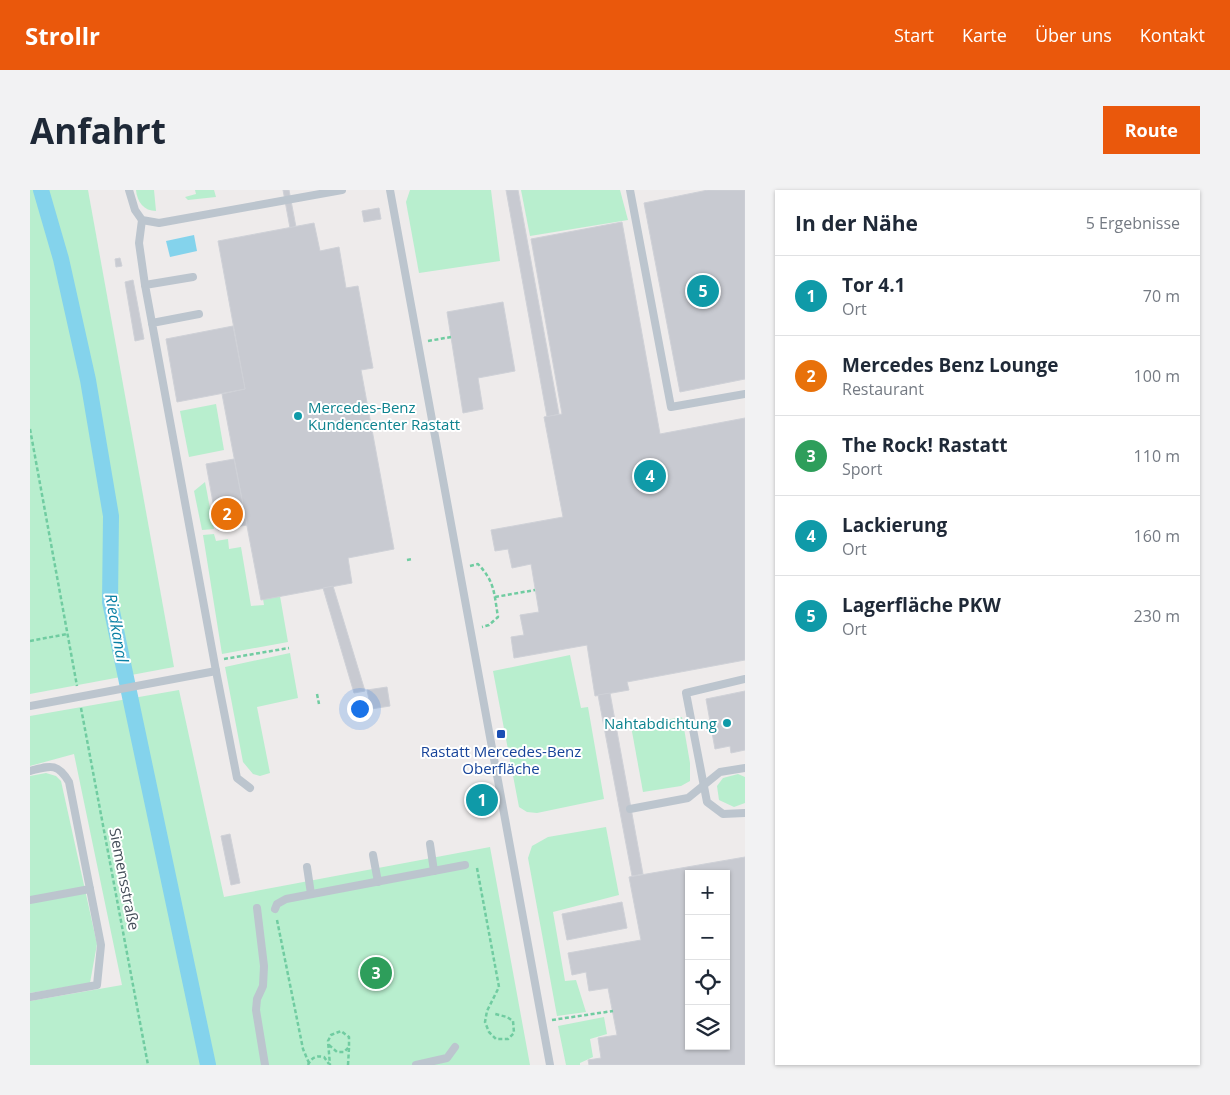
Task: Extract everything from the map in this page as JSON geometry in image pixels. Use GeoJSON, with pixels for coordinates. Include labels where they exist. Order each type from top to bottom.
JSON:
{"type":"FeatureCollection","features":[{"type":"Feature","properties":{"kind":"lane"},"geometry":{"type":"LineString","coordinates":[[129,190],[135,210],[142,220],[139,243],[152,323],[216,672],[238,778],[250,788]]}},
{"type":"Feature","properties":{"kind":"lane"},"geometry":{"type":"LineString","coordinates":[[142,220],[159,223],[342,190]]}},
{"type":"Feature","properties":{"kind":"lane"},"geometry":{"type":"LineString","coordinates":[[390,190],[550,1065]]}},
{"type":"Feature","properties":{"kind":"lane"},"geometry":{"type":"LineString","coordinates":[[630,190],[671,407],[745,394]]}},
{"type":"Feature","properties":{"kind":"lane"},"geometry":{"type":"LineString","coordinates":[[146,286],[193,277]]}},
{"type":"Feature","properties":{"kind":"lane"},"geometry":{"type":"LineString","coordinates":[[152,323],[199,314]]}},
{"type":"Feature","properties":{"kind":"lane"},"geometry":{"type":"LineString","coordinates":[[30,706],[216,672]]}},
{"type":"Feature","properties":{"kind":"lane"},"geometry":{"type":"LineString","coordinates":[[745,679],[686,693],[707,802],[723,814],[745,813]]}},
{"type":"Feature","properties":{"kind":"lane"},"geometry":{"type":"LineString","coordinates":[[30,771],[50,766],[62,770],[69,782],[100,945],[96,985],[30,997]]}},
{"type":"Feature","properties":{"kind":"lane"},"geometry":{"type":"LineString","coordinates":[[630,809],[688,798],[703,788],[720,772],[745,768]]}},
{"type":"Feature","properties":{"kind":"lane"},"geometry":{"type":"LineString","coordinates":[[430,844],[434,871]]}},
{"type":"Feature","properties":{"kind":"lane"},"geometry":{"type":"LineString","coordinates":[[373,854],[378,882]]}},
{"type":"Feature","properties":{"kind":"lane"},"geometry":{"type":"LineString","coordinates":[[275,909],[277,904],[286,899],[465,865]]}},
{"type":"Feature","properties":{"kind":"lane"},"geometry":{"type":"LineString","coordinates":[[307,867],[311,894]]}},
{"type":"Feature","properties":{"kind":"lane"},"geometry":{"type":"LineString","coordinates":[[30,900],[90,889]]}},
{"type":"Feature","properties":{"kind":"lane"},"geometry":{"type":"LineString","coordinates":[[256,908],[264,966],[263,986],[257,999],[256,1010],[265,1065]]}},
{"type":"Feature","properties":{"kind":"lane"},"geometry":{"type":"LineString","coordinates":[[416,1065],[446,1058],[454,1047]]}},
{"type":"Feature","properties":{"kind":"path"},"geometry":{"type":"LineString","coordinates":[[417,343],[451,337]]}},
{"type":"Feature","properties":{"kind":"path","name":"Siemensstraße"},"geometry":{"type":"LineString","coordinates":[[30,429],[148,1065]]}},
{"type":"Feature","properties":{"kind":"path"},"geometry":{"type":"LineString","coordinates":[[407,560],[413,559]]}},
{"type":"Feature","properties":{"kind":"path"},"geometry":{"type":"LineString","coordinates":[[459,567],[478,564],[491,578],[495,597],[498,617],[489,625],[470,630]]}},
{"type":"Feature","properties":{"kind":"path"},"geometry":{"type":"LineString","coordinates":[[495,597],[536,590]]}},
{"type":"Feature","properties":{"kind":"path"},"geometry":{"type":"LineString","coordinates":[[30,641],[68,634]]}},
{"type":"Feature","properties":{"kind":"path"},"geometry":{"type":"LineString","coordinates":[[214,661],[289,648]]}},
{"type":"Feature","properties":{"kind":"path"},"geometry":{"type":"LineString","coordinates":[[317,694],[319,704]]}},
{"type":"Feature","properties":{"kind":"path"},"geometry":{"type":"LineString","coordinates":[[465,865],[475,866],[479,871],[499,987],[487,1011],[485,1022],[489,1032],[496,1039],[508,1039],[514,1033],[513,1022],[507,1017],[495,1014]]}},
{"type":"Feature","properties":{"kind":"path"},"geometry":{"type":"LineString","coordinates":[[275,909],[303,1049],[309,1064]]}},
{"type":"Feature","properties":{"kind":"path"},"geometry":{"type":"LineString","coordinates":[[542,1022],[613,1011]]}},
{"type":"Feature","properties":{"kind":"path"},"geometry":{"type":"LineString","coordinates":[[330,1065],[329,1045],[331,1035],[341,1031],[349,1037],[348,1065]]}},
{"type":"Feature","properties":{"kind":"path"},"geometry":{"type":"LineString","coordinates":[[329,1045],[337,1052],[344,1052],[349,1047]]}},
{"type":"Feature","properties":{"kind":"path"},"geometry":{"type":"LineString","coordinates":[[309,1064],[314,1057],[321,1056],[330,1065]]}},
{"type":"Feature","properties":{"kind":"green space"},"geometry":{"type":"Polygon","coordinates":[[[30,190],[88,190],[174,667],[30,694],[30,190]]]}},
{"type":"Feature","properties":{"kind":"green space"},"geometry":{"type":"Polygon","coordinates":[[[136,190],[154,190],[156,211],[145,208],[142,205],[136,190]]]}},
{"type":"Feature","properties":{"kind":"green space"},"geometry":{"type":"Polygon","coordinates":[[[195,190],[214,190],[216,197],[188,200],[185,197],[196,194],[195,190]]]}},
{"type":"Feature","properties":{"kind":"green space"},"geometry":{"type":"Polygon","coordinates":[[[410,190],[491,190],[500,261],[419,273],[406,202],[410,190]]]}},
{"type":"Feature","properties":{"kind":"green space"},"geometry":{"type":"Polygon","coordinates":[[[521,190],[620,190],[628,220],[530,236],[521,190]]]}},
{"type":"Feature","properties":{"kind":"green space"},"geometry":{"type":"Polygon","coordinates":[[[216,404],[224,450],[189,457],[180,411],[216,404]]]}},
{"type":"Feature","properties":{"kind":"green space"},"geometry":{"type":"Polygon","coordinates":[[[205,482],[214,529],[202,530],[194,491],[205,482]]]}},
{"type":"Feature","properties":{"kind":"green space"},"geometry":{"type":"Polygon","coordinates":[[[214,534],[216,541],[228,539],[229,549],[241,547],[251,606],[264,605],[263,599],[280,596],[288,642],[222,654],[203,535],[214,534]]]}},
{"type":"Feature","properties":{"kind":"green space"},"geometry":{"type":"Polygon","coordinates":[[[290,653],[298,698],[257,707],[270,773],[260,776],[253,774],[243,762],[225,667],[290,653]]]}},
{"type":"Feature","properties":{"kind":"green space"},"geometry":{"type":"Polygon","coordinates":[[[570,655],[581,708],[588,707],[604,799],[537,813],[527,812],[519,807],[493,671],[570,655]]]}},
{"type":"Feature","properties":{"kind":"green space"},"geometry":{"type":"Polygon","coordinates":[[[179,690],[224,897],[490,847],[530,1065],[30,1065],[30,1001],[122,985],[74,754],[30,766],[30,716],[179,690]]]}},
{"type":"Feature","properties":{"kind":"green space"},"geometry":{"type":"Polygon","coordinates":[[[682,717],[690,763],[690,781],[681,786],[643,792],[631,726],[682,717]]]}},
{"type":"Feature","properties":{"kind":"green space"},"geometry":{"type":"Polygon","coordinates":[[[46,773],[56,776],[61,781],[97,944],[90,983],[30,993],[30,776],[46,773]]]}},
{"type":"Feature","properties":{"kind":"green space"},"geometry":{"type":"Polygon","coordinates":[[[738,774],[745,777],[745,803],[734,807],[719,800],[717,786],[723,778],[738,774]]]}},
{"type":"Feature","properties":{"kind":"green space"},"geometry":{"type":"Polygon","coordinates":[[[606,827],[619,895],[553,912],[565,981],[576,980],[586,1012],[557,1016],[528,858],[532,846],[548,837],[606,827]]]}},
{"type":"Feature","properties":{"kind":"green space"},"geometry":{"type":"Polygon","coordinates":[[[604,1017],[607,1034],[590,1039],[593,1057],[580,1063],[580,1065],[566,1065],[558,1026],[604,1017]]]}},
{"type":"Feature","properties":{"kind":"water"},"geometry":{"type":"Polygon","coordinates":[[[194,235],[197,251],[170,257],[166,241],[194,235]]]}},
{"type":"Feature","properties":{"kind":"building"},"geometry":{"type":"Polygon","coordinates":[[[283,190],[289,190],[296,227],[290,228],[283,190]]]}},
{"type":"Feature","properties":{"kind":"building"},"geometry":{"type":"Polygon","coordinates":[[[506,190],[518,190],[559,414],[547,417],[506,190]]]}},
{"type":"Feature","properties":{"kind":"building"},"geometry":{"type":"Polygon","coordinates":[[[708,190],[745,190],[745,379],[680,392],[644,203],[708,190]]]}},
{"type":"Feature","properties":{"kind":"building"},"geometry":{"type":"Polygon","coordinates":[[[379,208],[381,219],[364,222],[362,211],[379,208]]]}},
{"type":"Feature","properties":{"kind":"building"},"geometry":{"type":"Polygon","coordinates":[[[622,222],[660,434],[745,418],[745,660],[627,682],[629,690],[595,696],[587,645],[514,658],[511,637],[524,635],[520,615],[539,612],[531,564],[512,568],[508,549],[495,551],[491,530],[563,517],[544,417],[562,414],[531,239],[622,222]]]}},
{"type":"Feature","properties":{"kind":"building","name":"Mercedes-Benz Kundencenter Rastatt"},"geometry":{"type":"Polygon","coordinates":[[[314,223],[320,251],[339,247],[346,288],[358,286],[373,368],[361,370],[394,549],[348,558],[352,583],[261,600],[222,394],[245,389],[218,241],[314,223]]]}},
{"type":"Feature","properties":{"kind":"building"},"geometry":{"type":"Polygon","coordinates":[[[120,258],[122,266],[116,267],[115,259],[120,258]]]}},
{"type":"Feature","properties":{"kind":"building"},"geometry":{"type":"Polygon","coordinates":[[[133,280],[144,339],[135,341],[125,282],[133,280]]]}},
{"type":"Feature","properties":{"kind":"building"},"geometry":{"type":"Polygon","coordinates":[[[503,302],[515,371],[478,378],[483,409],[463,413],[447,312],[503,302]]]}},
{"type":"Feature","properties":{"kind":"building"},"geometry":{"type":"Polygon","coordinates":[[[233,326],[245,389],[177,402],[166,339],[233,326]]]}},
{"type":"Feature","properties":{"kind":"building"},"geometry":{"type":"Polygon","coordinates":[[[234,459],[247,525],[218,530],[206,464],[234,459]]]}},
{"type":"Feature","properties":{"kind":"building"},"geometry":{"type":"Polygon","coordinates":[[[333,586],[365,691],[354,693],[323,588],[333,586]]]}},
{"type":"Feature","properties":{"kind":"building"},"geometry":{"type":"Polygon","coordinates":[[[387,687],[390,706],[371,709],[367,690],[387,687]]]}},
{"type":"Feature","properties":{"kind":"building","name":"Nahtabdichtung"},"geometry":{"type":"Polygon","coordinates":[[[745,691],[745,750],[731,753],[730,746],[715,749],[706,699],[745,691]]]}},
{"type":"Feature","properties":{"kind":"building"},"geometry":{"type":"Polygon","coordinates":[[[610,693],[643,874],[632,876],[598,695],[610,693]]]}},
{"type":"Feature","properties":{"kind":"building"},"geometry":{"type":"Polygon","coordinates":[[[484,795],[486,805],[479,806],[478,796],[484,795]]]}},
{"type":"Feature","properties":{"kind":"building"},"geometry":{"type":"Polygon","coordinates":[[[230,834],[240,883],[231,885],[221,836],[230,834]]]}},
{"type":"Feature","properties":{"kind":"building"},"geometry":{"type":"Polygon","coordinates":[[[745,857],[745,1065],[589,1065],[588,1060],[601,1058],[598,1038],[617,1035],[608,988],[589,991],[586,972],[572,975],[568,953],[641,940],[629,877],[745,857]]]}},
{"type":"Feature","properties":{"kind":"building"},"geometry":{"type":"Polygon","coordinates":[[[622,902],[627,928],[567,940],[562,914],[622,902]]]}},
{"type":"Feature","properties":{"kind":"waterway","name":"Riedkanal"},"geometry":{"type":"LineString","coordinates":[[41,190],[61,259],[88,380],[111,516],[110,602],[208,1065]]}},
{"type":"Feature","properties":{"kind":"place","name":"Lagerfläche PKW"},"geometry":{"type":"Point","coordinates":[703,291]}},
{"type":"Feature","properties":{"kind":"place","name":"Mercedes-Benz Kundencenter Rastatt"},"geometry":{"type":"Point","coordinates":[298,416]}},
{"type":"Feature","properties":{"kind":"place","name":"Lackierung"},"geometry":{"type":"Point","coordinates":[650,476]}},
{"type":"Feature","properties":{"kind":"place","name":"Mercedes Benz Lounge"},"geometry":{"type":"Point","coordinates":[227,514]}},
{"type":"Feature","properties":{"kind":"place","name":"Nahtabdichtung"},"geometry":{"type":"Point","coordinates":[727,723]}},
{"type":"Feature","properties":{"kind":"place","name":"Rastatt Mercedes-Benz Oberfläche"},"geometry":{"type":"Point","coordinates":[501,734]}},
{"type":"Feature","properties":{"kind":"place","name":"Tor 4.1"},"geometry":{"type":"Point","coordinates":[482,800]}},
{"type":"Feature","properties":{"kind":"place","name":"The Rock! Rastatt"},"geometry":{"type":"Point","coordinates":[376,973]}}]}
